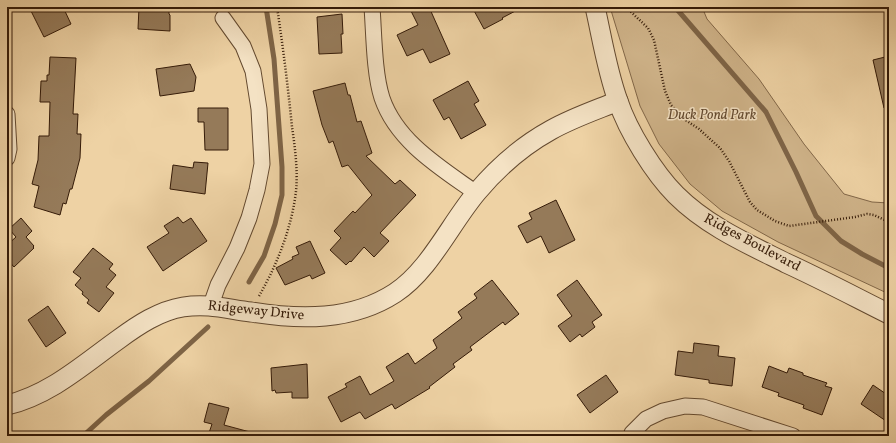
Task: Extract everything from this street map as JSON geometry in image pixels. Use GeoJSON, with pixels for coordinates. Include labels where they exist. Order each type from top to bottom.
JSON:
{"type":"FeatureCollection","features":[{"type":"Feature","properties":{"kind":"street"},"geometry":{"type":"LineString","coordinates":[[372,7],[378,78],[382,99],[391,116],[402,133],[418,149],[437,165],[476,193]]}},
{"type":"Feature","properties":{"kind":"street","name":"Ridges Boulevard"},"geometry":{"type":"LineString","coordinates":[[595,7],[618,101],[633,134],[653,168],[676,195],[694,211],[715,226],[889,314]]}},
{"type":"Feature","properties":{"kind":"street"},"geometry":{"type":"LineString","coordinates":[[211,305],[249,218],[257,190],[262,164],[259,109],[253,71],[243,46],[223,18]]}},
{"type":"Feature","properties":{"kind":"street","name":"Ridgeway Drive"},"geometry":{"type":"LineString","coordinates":[[7,404],[28,398],[54,386],[135,327],[168,311],[183,307],[211,305],[288,317],[323,317],[346,314],[383,300],[404,287],[418,272],[433,254],[476,193],[515,153],[553,129],[618,101]]}},
{"type":"Feature","properties":{"kind":"street"},"geometry":{"type":"LineString","coordinates":[[7,114],[9,149],[7,158]]}},
{"type":"Feature","properties":{"kind":"street"},"geometry":{"type":"LineString","coordinates":[[631,436],[632,433],[646,419],[662,411],[685,406],[703,407],[793,436]]}},
{"type":"Feature","properties":{"kind":"path"},"geometry":{"type":"LineString","coordinates":[[251,312],[274,266],[290,221],[296,190],[295,154],[287,70],[277,7]]}},
{"type":"Feature","properties":{"kind":"path"},"geometry":{"type":"LineString","coordinates":[[627,7],[648,28],[654,40],[665,91],[671,105],[690,125],[699,129],[720,148],[729,161],[750,202],[757,210],[775,221],[789,226],[867,214],[874,215],[889,222]]}},
{"type":"Feature","properties":{"kind":"green space","name":"Duck Pond Park"},"geometry":{"type":"Polygon","coordinates":[[[610,7],[702,7],[707,19],[759,79],[804,144],[844,194],[872,202],[889,203],[889,294],[778,242],[722,211],[690,184],[659,144],[640,106],[610,7]]]}},
{"type":"Feature","properties":{"kind":"building"},"geometry":{"type":"Polygon","coordinates":[[[29,7],[63,7],[71,24],[44,37],[29,7]]]}},
{"type":"Feature","properties":{"kind":"building"},"geometry":{"type":"Polygon","coordinates":[[[139,7],[169,7],[170,31],[138,29],[139,7]]]}},
{"type":"Feature","properties":{"kind":"building"},"geometry":{"type":"Polygon","coordinates":[[[409,7],[429,7],[450,54],[430,63],[423,49],[407,56],[397,35],[418,25],[409,7]]]}},
{"type":"Feature","properties":{"kind":"building"},"geometry":{"type":"Polygon","coordinates":[[[472,7],[523,7],[484,29],[472,7]]]}},
{"type":"Feature","properties":{"kind":"building"},"geometry":{"type":"Polygon","coordinates":[[[342,14],[342,53],[319,54],[317,17],[342,14]]]}},
{"type":"Feature","properties":{"kind":"building"},"geometry":{"type":"Polygon","coordinates":[[[889,56],[889,107],[884,108],[873,60],[889,56]]]}},
{"type":"Feature","properties":{"kind":"building"},"geometry":{"type":"Polygon","coordinates":[[[50,57],[76,58],[73,114],[78,114],[77,134],[81,134],[80,158],[72,189],[70,189],[66,204],[63,203],[60,215],[34,207],[39,186],[32,184],[38,160],[39,136],[49,136],[50,102],[40,102],[41,81],[47,81],[47,75],[49,75],[50,57]]]}},
{"type":"Feature","properties":{"kind":"building"},"geometry":{"type":"Polygon","coordinates":[[[190,64],[196,77],[194,91],[160,96],[156,69],[190,64]]]}},
{"type":"Feature","properties":{"kind":"building"},"geometry":{"type":"Polygon","coordinates":[[[468,81],[479,101],[474,104],[486,125],[461,139],[449,117],[444,120],[433,100],[468,81]]]}},
{"type":"Feature","properties":{"kind":"building"},"geometry":{"type":"Polygon","coordinates":[[[345,83],[348,95],[350,95],[357,122],[361,121],[372,153],[366,156],[395,184],[400,180],[416,195],[380,233],[389,241],[374,257],[364,247],[351,262],[350,261],[346,265],[330,250],[341,238],[334,231],[353,211],[355,213],[372,195],[348,165],[342,167],[333,141],[329,143],[322,125],[313,91],[345,83]]]}},
{"type":"Feature","properties":{"kind":"building"},"geometry":{"type":"Polygon","coordinates":[[[198,108],[228,108],[228,150],[205,150],[204,122],[198,122],[198,108]]]}},
{"type":"Feature","properties":{"kind":"building"},"geometry":{"type":"Polygon","coordinates":[[[194,162],[208,163],[205,194],[170,189],[173,165],[193,168],[194,162]]]}},
{"type":"Feature","properties":{"kind":"building"},"geometry":{"type":"Polygon","coordinates":[[[556,200],[575,240],[549,253],[541,236],[527,243],[518,226],[532,219],[529,213],[556,200]]]}},
{"type":"Feature","properties":{"kind":"building"},"geometry":{"type":"Polygon","coordinates":[[[178,217],[183,223],[191,218],[207,241],[163,271],[147,247],[169,233],[164,226],[178,217]]]}},
{"type":"Feature","properties":{"kind":"building"},"geometry":{"type":"Polygon","coordinates":[[[21,218],[32,231],[26,237],[34,248],[14,267],[7,259],[7,245],[16,237],[9,229],[21,218]]]}},
{"type":"Feature","properties":{"kind":"building"},"geometry":{"type":"Polygon","coordinates":[[[310,241],[325,273],[312,279],[310,275],[285,285],[276,268],[299,254],[296,247],[310,241]]]}},
{"type":"Feature","properties":{"kind":"building"},"geometry":{"type":"Polygon","coordinates":[[[93,248],[113,264],[109,269],[116,275],[106,287],[114,293],[99,312],[87,303],[89,300],[75,285],[81,278],[73,272],[93,248]]]}},
{"type":"Feature","properties":{"kind":"building"},"geometry":{"type":"Polygon","coordinates":[[[492,280],[519,314],[505,325],[503,322],[470,347],[472,350],[453,364],[455,367],[429,387],[430,388],[395,409],[392,404],[365,419],[360,412],[341,422],[328,397],[347,387],[345,384],[360,376],[370,395],[394,381],[386,367],[408,353],[415,364],[437,348],[433,340],[462,318],[458,312],[477,298],[474,294],[492,280]]]}},
{"type":"Feature","properties":{"kind":"building"},"geometry":{"type":"Polygon","coordinates":[[[577,280],[602,315],[592,322],[595,327],[582,337],[580,334],[570,342],[558,326],[572,316],[557,295],[577,280]]]}},
{"type":"Feature","properties":{"kind":"building"},"geometry":{"type":"Polygon","coordinates":[[[48,306],[66,333],[46,347],[28,320],[48,306]]]}},
{"type":"Feature","properties":{"kind":"building"},"geometry":{"type":"Polygon","coordinates":[[[694,343],[719,346],[718,356],[735,358],[732,386],[709,383],[709,380],[675,375],[678,351],[693,353],[694,343]]]}},
{"type":"Feature","properties":{"kind":"building"},"geometry":{"type":"Polygon","coordinates":[[[307,364],[308,398],[292,398],[292,392],[276,393],[275,390],[272,391],[271,368],[307,364]]]}},
{"type":"Feature","properties":{"kind":"building"},"geometry":{"type":"Polygon","coordinates":[[[769,366],[787,373],[789,368],[803,373],[803,375],[827,383],[825,386],[832,388],[822,415],[803,408],[804,405],[778,396],[779,393],[762,387],[769,366]]]}},
{"type":"Feature","properties":{"kind":"building"},"geometry":{"type":"Polygon","coordinates":[[[606,375],[618,392],[590,413],[577,395],[606,375]]]}},
{"type":"Feature","properties":{"kind":"building"},"geometry":{"type":"Polygon","coordinates":[[[873,385],[889,396],[889,423],[861,404],[873,385]]]}},
{"type":"Feature","properties":{"kind":"building"},"geometry":{"type":"Polygon","coordinates":[[[209,403],[229,408],[224,425],[250,432],[249,436],[208,436],[212,424],[204,422],[209,403]]]}},
{"type":"Feature","properties":{"kind":"waterway"},"geometry":{"type":"LineString","coordinates":[[249,282],[264,256],[275,224],[282,195],[282,167],[274,59],[266,7]]}},
{"type":"Feature","properties":{"kind":"waterway"},"geometry":{"type":"LineString","coordinates":[[675,7],[766,112],[816,216],[841,241],[889,268]]}},
{"type":"Feature","properties":{"kind":"waterway"},"geometry":{"type":"LineString","coordinates":[[83,436],[106,415],[149,381],[208,327]]}}]}
